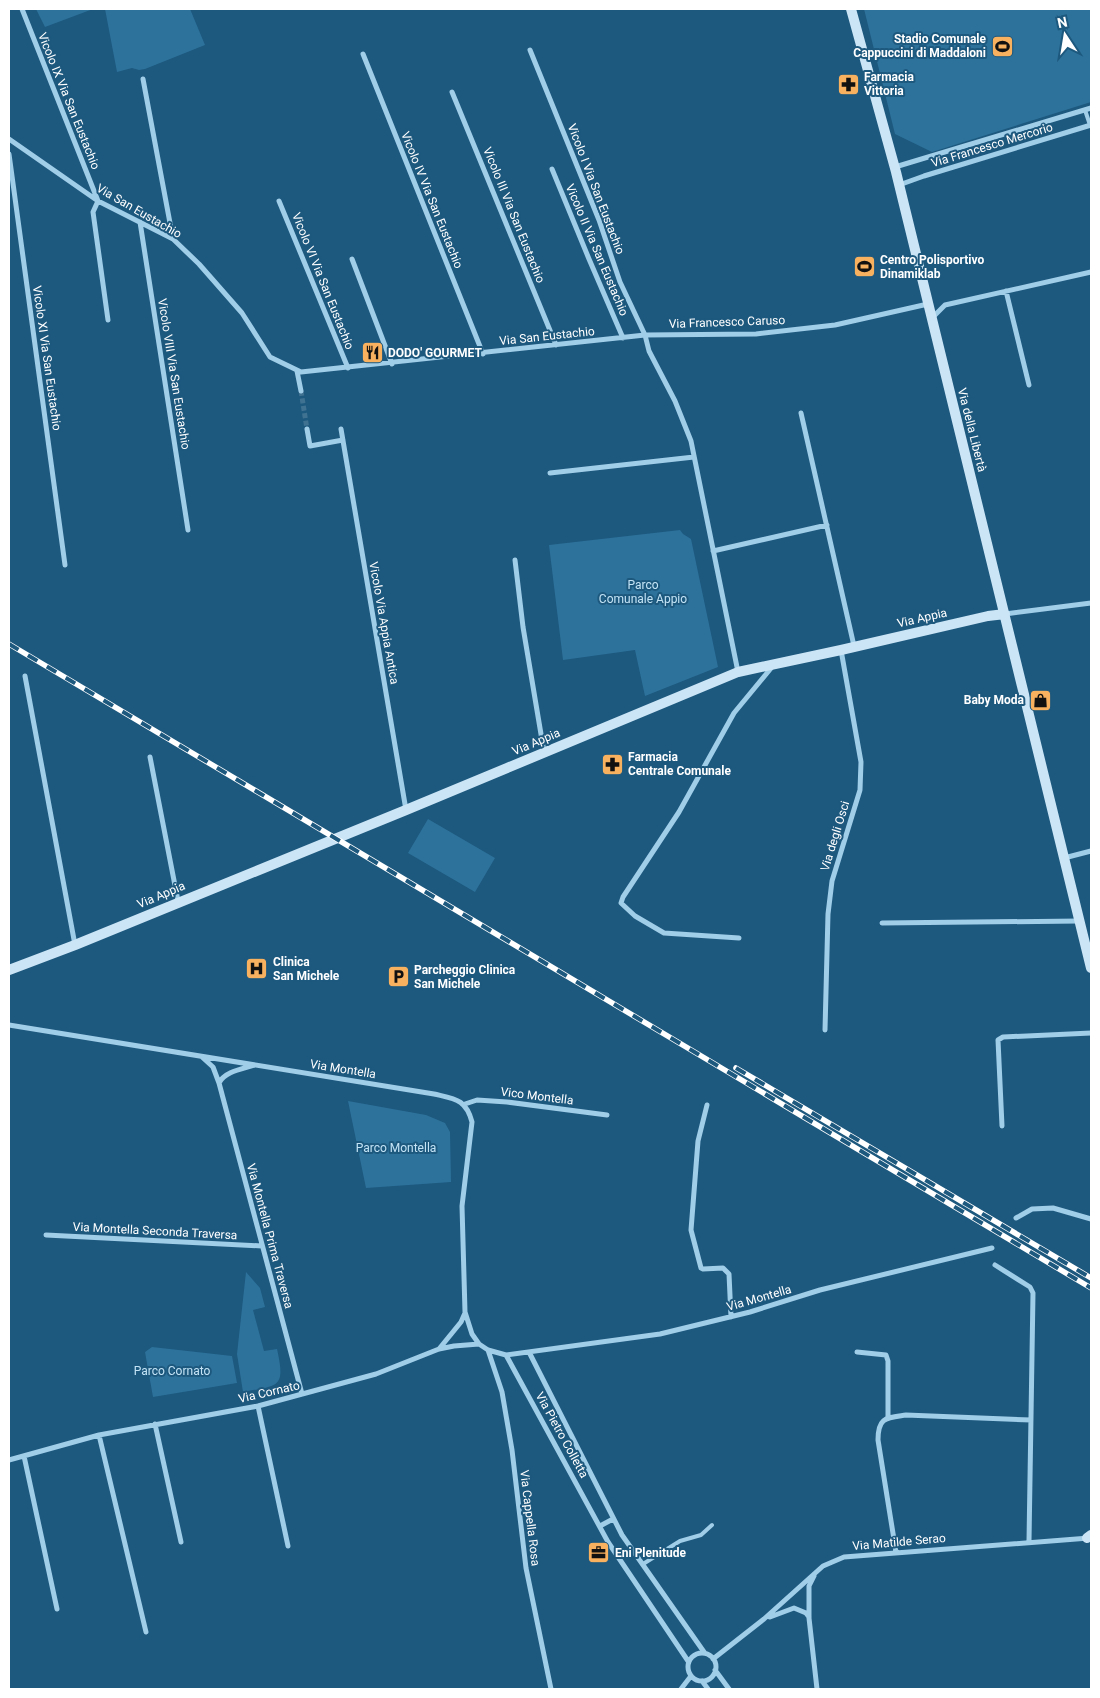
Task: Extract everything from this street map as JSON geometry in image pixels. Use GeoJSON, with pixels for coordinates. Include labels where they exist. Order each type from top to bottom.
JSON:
{"type":"FeatureCollection","features":[{"type":"Feature","properties":{"kind":"street","name":"Vicolo IX Via San Eustachio"},"geometry":{"type":"LineString","coordinates":[[22,9],[98,201]]}},
{"type":"Feature","properties":{"kind":"street","name":"Via della Libertà"},"geometry":{"type":"LineString","coordinates":[[851,9],[895,167],[1091,968]]}},
{"type":"Feature","properties":{"kind":"street","name":"Vicolo I Via San Eustachio"},"geometry":{"type":"LineString","coordinates":[[530,50],[599,220],[620,282],[645,335]]}},
{"type":"Feature","properties":{"kind":"street","name":"Vicolo IV Via San Eustachio"},"geometry":{"type":"LineString","coordinates":[[362,54],[483,354]]}},
{"type":"Feature","properties":{"kind":"street"},"geometry":{"type":"LineString","coordinates":[[143,79],[172,239]]}},
{"type":"Feature","properties":{"kind":"street","name":"Vicolo III Via San Eustachio"},"geometry":{"type":"LineString","coordinates":[[452,92],[556,345]]}},
{"type":"Feature","properties":{"kind":"street","name":"Via Francesco Mercorio"},"geometry":{"type":"LineString","coordinates":[[895,167],[1088,109]]}},
{"type":"Feature","properties":{"kind":"street","name":"Via Francesco Mercorio"},"geometry":{"type":"LineString","coordinates":[[899,185],[1091,125]]}},
{"type":"Feature","properties":{"kind":"street","name":"Via San Eustachio"},"geometry":{"type":"LineString","coordinates":[[9,139],[98,201],[172,239],[199,264],[242,312],[270,357],[300,372],[392,364],[645,335]]}},
{"type":"Feature","properties":{"kind":"street","name":"Vicolo XI Via San Eustachio"},"geometry":{"type":"LineString","coordinates":[[9,154],[65,565]]}},
{"type":"Feature","properties":{"kind":"street","name":"Vicolo II Via San Eustachio"},"geometry":{"type":"LineString","coordinates":[[552,169],[623,338]]}},
{"type":"Feature","properties":{"kind":"street","name":"Vicolo VI Via San Eustachio"},"geometry":{"type":"LineString","coordinates":[[279,200],[348,368]]}},
{"type":"Feature","properties":{"kind":"street"},"geometry":{"type":"LineString","coordinates":[[98,201],[93,212],[108,320]]}},
{"type":"Feature","properties":{"kind":"street","name":"Vicolo VIII Via San Eustachio"},"geometry":{"type":"LineString","coordinates":[[140,222],[188,530]]}},
{"type":"Feature","properties":{"kind":"street"},"geometry":{"type":"LineString","coordinates":[[352,259],[392,364]]}},
{"type":"Feature","properties":{"kind":"street"},"geometry":{"type":"LineString","coordinates":[[932,319],[946,305],[1091,272]]}},
{"type":"Feature","properties":{"kind":"street"},"geometry":{"type":"LineString","coordinates":[[1006,291],[1029,385]]}},
{"type":"Feature","properties":{"kind":"street","name":"Via Francesco Caruso"},"geometry":{"type":"LineString","coordinates":[[645,335],[756,334],[835,325],[928,304]]}},
{"type":"Feature","properties":{"kind":"street"},"geometry":{"type":"LineString","coordinates":[[645,335],[649,351],[675,401],[691,441],[738,672]]}},
{"type":"Feature","properties":{"kind":"street"},"geometry":{"type":"LineString","coordinates":[[297,371],[301,391]]}},
{"type":"Feature","properties":{"kind":"street"},"geometry":{"type":"LineString","coordinates":[[801,413],[854,647]]}},
{"type":"Feature","properties":{"kind":"street"},"geometry":{"type":"LineString","coordinates":[[307,429],[310,446],[342,440]]}},
{"type":"Feature","properties":{"kind":"street","name":"Vicolo Via Appia Antica"},"geometry":{"type":"LineString","coordinates":[[341,429],[406,810]]}},
{"type":"Feature","properties":{"kind":"street"},"geometry":{"type":"LineString","coordinates":[[550,473],[694,456]]}},
{"type":"Feature","properties":{"kind":"street"},"geometry":{"type":"LineString","coordinates":[[713,551],[827,525]]}},
{"type":"Feature","properties":{"kind":"street"},"geometry":{"type":"LineString","coordinates":[[515,560],[523,627],[544,752]]}},
{"type":"Feature","properties":{"kind":"street","name":"Via Appia"},"geometry":{"type":"LineString","coordinates":[[9,970],[406,810],[738,672],[988,616],[1091,602]]}},
{"type":"Feature","properties":{"kind":"street","name":"Via degli Osci"},"geometry":{"type":"LineString","coordinates":[[825,1030],[828,914],[832,881],[860,790],[861,762],[841,650]]}},
{"type":"Feature","properties":{"kind":"street"},"geometry":{"type":"LineString","coordinates":[[739,938],[664,933],[635,916],[621,903],[623,897],[679,812],[734,713],[773,664]]}},
{"type":"Feature","properties":{"kind":"street"},"geometry":{"type":"LineString","coordinates":[[26,676],[75,944]]}},
{"type":"Feature","properties":{"kind":"street"},"geometry":{"type":"LineString","coordinates":[[150,756],[178,901]]}},
{"type":"Feature","properties":{"kind":"street"},"geometry":{"type":"LineString","coordinates":[[1064,858],[1091,851]]}},
{"type":"Feature","properties":{"kind":"street"},"geometry":{"type":"LineString","coordinates":[[882,923],[1080,921]]}},
{"type":"Feature","properties":{"kind":"street","name":"Via Montella"},"geometry":{"type":"LineString","coordinates":[[9,1025],[434,1094],[465,1104]]}},
{"type":"Feature","properties":{"kind":"street"},"geometry":{"type":"LineString","coordinates":[[1002,1126],[998,1040],[1003,1037],[1091,1034]]}},
{"type":"Feature","properties":{"kind":"street","name":"Via Montella Prima Traversa"},"geometry":{"type":"LineString","coordinates":[[199,1056],[213,1067],[219,1083],[302,1394]]}},
{"type":"Feature","properties":{"kind":"street"},"geometry":{"type":"LineString","coordinates":[[219,1083],[228,1074],[257,1065]]}},
{"type":"Feature","properties":{"kind":"street","name":"Vico Montella"},"geometry":{"type":"LineString","coordinates":[[465,1104],[477,1100],[507,1102],[607,1115]]}},
{"type":"Feature","properties":{"kind":"street"},"geometry":{"type":"LineString","coordinates":[[465,1104],[472,1122],[462,1206],[465,1312],[472,1334],[479,1344],[488,1350],[506,1355],[529,1352]]}},
{"type":"Feature","properties":{"kind":"street"},"geometry":{"type":"LineString","coordinates":[[706,1105],[698,1141],[691,1230],[701,1268],[723,1268],[729,1274],[731,1317]]}},
{"type":"Feature","properties":{"kind":"street"},"geometry":{"type":"LineString","coordinates":[[1016,1218],[1032,1209],[1052,1208],[1091,1219]]}},
{"type":"Feature","properties":{"kind":"street","name":"Via Montella Seconda Traversa"},"geometry":{"type":"LineString","coordinates":[[46,1235],[262,1246]]}},
{"type":"Feature","properties":{"kind":"street","name":"Via Montella"},"geometry":{"type":"LineString","coordinates":[[529,1352],[660,1334],[731,1317],[820,1290],[992,1248]]}},
{"type":"Feature","properties":{"kind":"street"},"geometry":{"type":"LineString","coordinates":[[995,1265],[1030,1287],[1033,1293],[1029,1541]]}},
{"type":"Feature","properties":{"kind":"street"},"geometry":{"type":"LineString","coordinates":[[439,1349],[461,1322],[465,1312]]}},
{"type":"Feature","properties":{"kind":"street","name":"Via Cornato"},"geometry":{"type":"LineString","coordinates":[[9,1460],[100,1435],[258,1406],[376,1374],[439,1349],[479,1344]]}},
{"type":"Feature","properties":{"kind":"street","name":"Via Cappella Rosa"},"geometry":{"type":"LineString","coordinates":[[488,1350],[502,1392],[512,1450],[526,1568],[551,1689]]}},
{"type":"Feature","properties":{"kind":"street","name":"Via Pietro Colletta"},"geometry":{"type":"LineString","coordinates":[[529,1352],[622,1536],[704,1652]]}},
{"type":"Feature","properties":{"kind":"street"},"geometry":{"type":"LineString","coordinates":[[857,1352],[886,1355],[888,1361],[888,1418]]}},
{"type":"Feature","properties":{"kind":"street","name":"Via Pietro Colletta"},"geometry":{"type":"LineString","coordinates":[[506,1355],[608,1542],[688,1661]]}},
{"type":"Feature","properties":{"kind":"street"},"geometry":{"type":"LineString","coordinates":[[258,1406],[288,1546]]}},
{"type":"Feature","properties":{"kind":"street"},"geometry":{"type":"LineString","coordinates":[[896,1552],[878,1440],[878,1429],[881,1421],[906,1415],[1031,1420]]}},
{"type":"Feature","properties":{"kind":"street"},"geometry":{"type":"LineString","coordinates":[[156,1424],[181,1542]]}},
{"type":"Feature","properties":{"kind":"street"},"geometry":{"type":"LineString","coordinates":[[100,1435],[146,1632]]}},
{"type":"Feature","properties":{"kind":"street"},"geometry":{"type":"LineString","coordinates":[[24,1456],[57,1609]]}},
{"type":"Feature","properties":{"kind":"street"},"geometry":{"type":"LineString","coordinates":[[600,1526],[613,1519]]}},
{"type":"Feature","properties":{"kind":"street","name":"Via Matilde Serao"},"geometry":{"type":"LineString","coordinates":[[714,1659],[764,1619],[823,1566],[844,1557],[1090,1537]]}},
{"type":"Feature","properties":{"kind":"street"},"geometry":{"type":"LineString","coordinates":[[815,1574],[809,1586],[809,1618],[817,1689]]}},
{"type":"Feature","properties":{"kind":"street"},"geometry":{"type":"LineString","coordinates":[[764,1619],[794,1608],[806,1614],[809,1618]]}},
{"type":"Feature","properties":{"kind":"street"},"geometry":{"type":"LineString","coordinates":[[708,1689],[702,1681],[691,1676],[688,1670],[688,1661],[694,1654],[704,1652],[714,1659],[715,1670],[729,1689]]}},
{"type":"Feature","properties":{"kind":"street"},"geometry":{"type":"LineString","coordinates":[[702,1681],[710,1678],[715,1670]]}},
{"type":"Feature","properties":{"kind":"street"},"geometry":{"type":"LineString","coordinates":[[681,1689],[691,1676]]}},
{"type":"Feature","properties":{"kind":"lane","name":"Via Francesco Mercorio"},"geometry":{"type":"LineString","coordinates":[[1088,109],[1091,125]]}},
{"type":"Feature","properties":{"kind":"lane"},"geometry":{"type":"LineString","coordinates":[[643,1564],[680,1541],[701,1535],[712,1525]]}},
{"type":"Feature","properties":{"kind":"green space"},"geometry":{"type":"Polygon","coordinates":[[[36,9],[93,9],[45,27],[36,9]]]}},
{"type":"Feature","properties":{"kind":"green space"},"geometry":{"type":"Polygon","coordinates":[[[105,9],[190,9],[205,45],[145,69],[132,68],[117,72],[105,9]]]}},
{"type":"Feature","properties":{"kind":"green space","name":"Stadio Comunale Cappuccini di Maddaloni"},"geometry":{"type":"Polygon","coordinates":[[[864,9],[1091,9],[1091,102],[932,152],[895,134],[864,9]]]}},
{"type":"Feature","properties":{"kind":"green space","name":"Parco Comunale Appio"},"geometry":{"type":"Polygon","coordinates":[[[680,530],[691,539],[718,667],[645,696],[635,650],[563,660],[549,545],[680,530]]]}},
{"type":"Feature","properties":{"kind":"green space"},"geometry":{"type":"Polygon","coordinates":[[[428,819],[495,858],[475,892],[408,853],[428,819]]]}},
{"type":"Feature","properties":{"kind":"green space","name":"Parco Montella"},"geometry":{"type":"Polygon","coordinates":[[[348,1101],[426,1115],[445,1123],[450,1132],[451,1182],[366,1188],[348,1101]]]}},
{"type":"Feature","properties":{"kind":"green space"},"geometry":{"type":"Polygon","coordinates":[[[246,1272],[260,1288],[265,1307],[253,1310],[264,1351],[277,1349],[280,1372],[277,1383],[272,1386],[243,1392],[237,1354],[246,1272]]]}},
{"type":"Feature","properties":{"kind":"green space","name":"Parco Cornato"},"geometry":{"type":"Polygon","coordinates":[[[152,1347],[232,1356],[237,1383],[153,1397],[145,1352],[152,1347]]]}},
{"type":"Feature","properties":{"kind":"tunnel"},"geometry":{"type":"LineString","coordinates":[[301,391],[307,429]]}},
{"type":"Feature","properties":{"kind":"railway"},"geometry":{"type":"LineString","coordinates":[[9,644],[1091,1288]]}},
{"type":"Feature","properties":{"kind":"railway"},"geometry":{"type":"LineString","coordinates":[[736,1068],[1091,1278]]}},
{"type":"Feature","properties":{"kind":"place","name":"Stadio Comunale Cappuccini di Maddaloni"},"geometry":{"type":"Point","coordinates":[1002,46]}},
{"type":"Feature","properties":{"kind":"place","name":"Farmacia Vittoria"},"geometry":{"type":"Point","coordinates":[848,84]}},
{"type":"Feature","properties":{"kind":"place","name":"Centro Polisportivo Dinamiklab"},"geometry":{"type":"Point","coordinates":[864,267]}},
{"type":"Feature","properties":{"kind":"place","name":"DODO' GOURMET"},"geometry":{"type":"Point","coordinates":[372,353]}},
{"type":"Feature","properties":{"kind":"place","name":"Baby Moda"},"geometry":{"type":"Point","coordinates":[1040,700]}},
{"type":"Feature","properties":{"kind":"place","name":"Farmacia Centrale Comunale"},"geometry":{"type":"Point","coordinates":[612,764]}},
{"type":"Feature","properties":{"kind":"place","name":"Clinica San Michele"},"geometry":{"type":"Point","coordinates":[257,969]}},
{"type":"Feature","properties":{"kind":"place","name":"Parcheggio Clinica San Michele"},"geometry":{"type":"Point","coordinates":[398,977]}},
{"type":"Feature","properties":{"kind":"place","name":"Eni Plenitude"},"geometry":{"type":"Point","coordinates":[599,1553]}}]}
